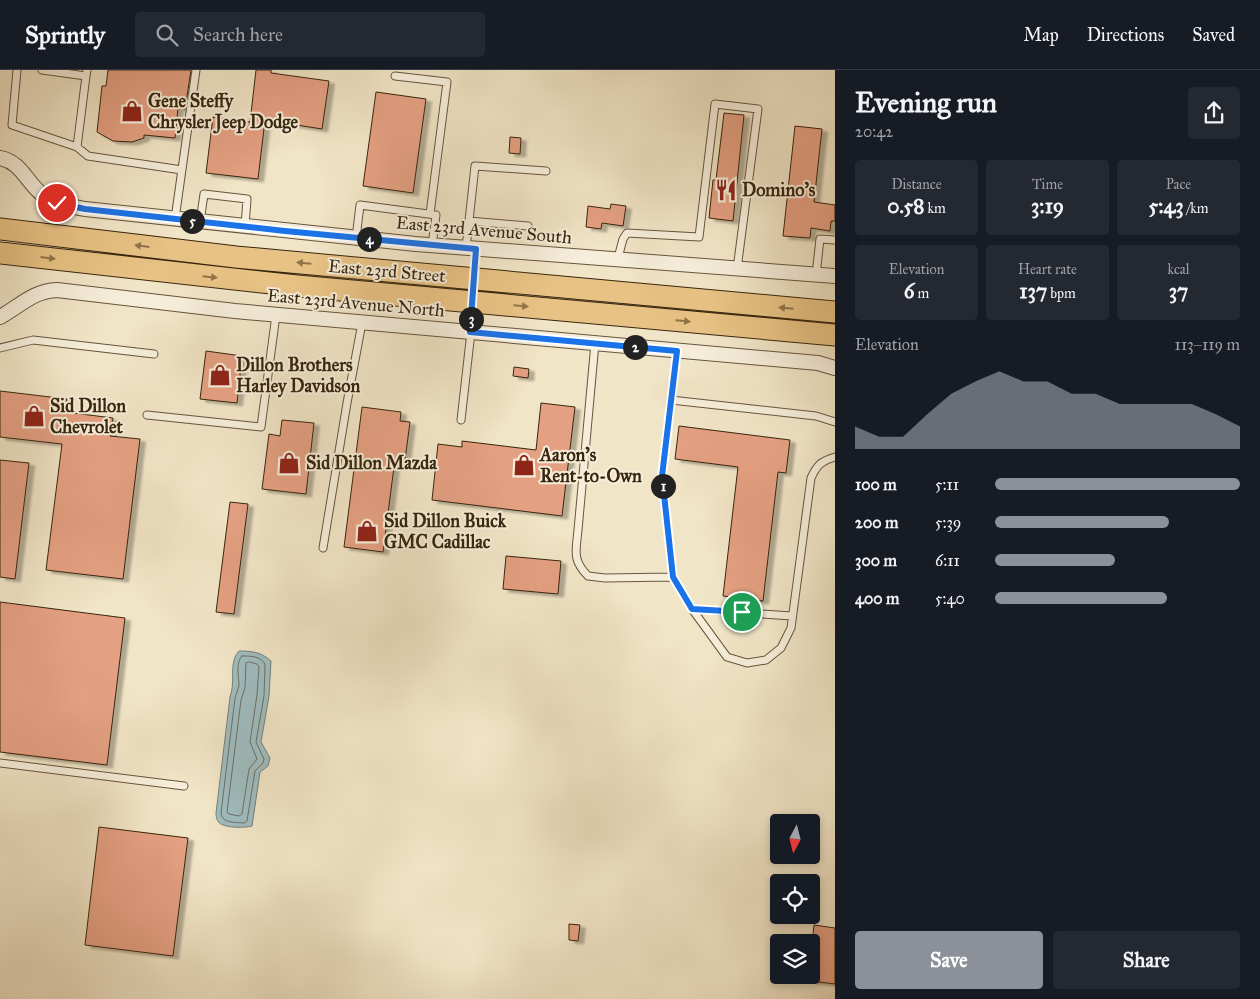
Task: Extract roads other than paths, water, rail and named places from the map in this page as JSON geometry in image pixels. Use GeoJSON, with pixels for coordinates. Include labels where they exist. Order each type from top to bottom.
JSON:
{"type":"FeatureCollection","features":[{"type":"Feature","properties":{"kind":"main road","name":"East 23rd Street"},"geometry":{"type":"LineString","coordinates":[[0,229],[236,257],[835,312]]}},
{"type":"Feature","properties":{"kind":"main road","name":"East 23rd Street"},"geometry":{"type":"LineString","coordinates":[[0,253],[250,281],[835,334]]}},
{"type":"Feature","properties":{"kind":"street","name":"East 23rd Avenue South"},"geometry":{"type":"LineString","coordinates":[[0,158],[15,164],[43,195],[57,203],[85,209],[432,245],[835,276]]}},
{"type":"Feature","properties":{"kind":"street","name":"East 23rd Avenue North"},"geometry":{"type":"LineString","coordinates":[[0,317],[33,295],[57,290],[276,315],[818,363],[835,368]]}},
{"type":"Feature","properties":{"kind":"lane"},"geometry":{"type":"LineString","coordinates":[[17,70],[12,125],[77,147],[88,156],[182,170]]}},
{"type":"Feature","properties":{"kind":"lane"},"geometry":{"type":"LineString","coordinates":[[42,70],[87,73],[77,147]]}},
{"type":"Feature","properties":{"kind":"lane"},"geometry":{"type":"LineString","coordinates":[[175,219],[196,70]]}},
{"type":"Feature","properties":{"kind":"lane"},"geometry":{"type":"LineString","coordinates":[[395,76],[447,82],[430,214]]}},
{"type":"Feature","properties":{"kind":"lane"},"geometry":{"type":"LineString","coordinates":[[618,258],[623,239],[627,234],[699,237],[715,104],[758,109],[737,269]]}},
{"type":"Feature","properties":{"kind":"lane"},"geometry":{"type":"LineString","coordinates":[[461,420],[474,279],[469,221],[475,166],[546,171]]}},
{"type":"Feature","properties":{"kind":"lane"},"geometry":{"type":"LineString","coordinates":[[200,222],[204,194],[247,199],[245,227]]}},
{"type":"Feature","properties":{"kind":"lane"},"geometry":{"type":"LineString","coordinates":[[356,238],[360,205],[436,215],[432,245]]}},
{"type":"Feature","properties":{"kind":"lane"},"geometry":{"type":"LineString","coordinates":[[469,221],[528,226]]}},
{"type":"Feature","properties":{"kind":"lane"},"geometry":{"type":"LineString","coordinates":[[816,275],[820,239],[835,240]]}},
{"type":"Feature","properties":{"kind":"lane"},"geometry":{"type":"LineString","coordinates":[[147,415],[262,427],[276,315]]}},
{"type":"Feature","properties":{"kind":"lane"},"geometry":{"type":"LineString","coordinates":[[323,548],[345,412],[362,323]]}},
{"type":"Feature","properties":{"kind":"lane"},"geometry":{"type":"LineString","coordinates":[[0,348],[34,340],[154,354]]}},
{"type":"Feature","properties":{"kind":"lane"},"geometry":{"type":"LineString","coordinates":[[595,344],[577,538],[576,553],[578,566],[588,576],[605,578],[673,577]]}},
{"type":"Feature","properties":{"kind":"lane"},"geometry":{"type":"LineString","coordinates":[[677,351],[662,476],[673,577],[692,609],[727,657],[747,663],[766,660],[781,648],[791,628],[811,478],[816,466],[835,457]]}},
{"type":"Feature","properties":{"kind":"lane"},"geometry":{"type":"LineString","coordinates":[[671,400],[816,416],[835,422]]}},
{"type":"Feature","properties":{"kind":"lane"},"geometry":{"type":"LineString","coordinates":[[692,609],[792,616]]}},
{"type":"Feature","properties":{"kind":"lane"},"geometry":{"type":"LineString","coordinates":[[0,763],[184,786]]}},
{"type":"Feature","properties":{"kind":"water"},"geometry":{"type":"Polygon","coordinates":[[[239,651],[256,653],[271,661],[269,696],[261,742],[270,758],[268,766],[260,772],[252,826],[241,827],[221,824],[217,819],[216,813],[232,691],[233,667],[239,651]]]}},
{"type":"Feature","properties":{"kind":"place","name":"Gene Steffy Chrysler Jeep Dodge"},"geometry":{"type":"Point","coordinates":[132,111]}},
{"type":"Feature","properties":{"kind":"place","name":"Domino's"},"geometry":{"type":"Point","coordinates":[726,190]}},
{"type":"Feature","properties":{"kind":"place","name":"Dillon Brothers Harley Davidson"},"geometry":{"type":"Point","coordinates":[220,375]}},
{"type":"Feature","properties":{"kind":"place","name":"Sid Dillon Chevrolet"},"geometry":{"type":"Point","coordinates":[34,416]}},
{"type":"Feature","properties":{"kind":"place","name":"Sid Dillon Mazda"},"geometry":{"type":"Point","coordinates":[289,463]}},
{"type":"Feature","properties":{"kind":"place","name":"Aaron's Rent-to-Own"},"geometry":{"type":"Point","coordinates":[524,465]}},
{"type":"Feature","properties":{"kind":"place","name":"Sid Dillon Buick GMC Cadillac"},"geometry":{"type":"Point","coordinates":[367,531]}}]}
